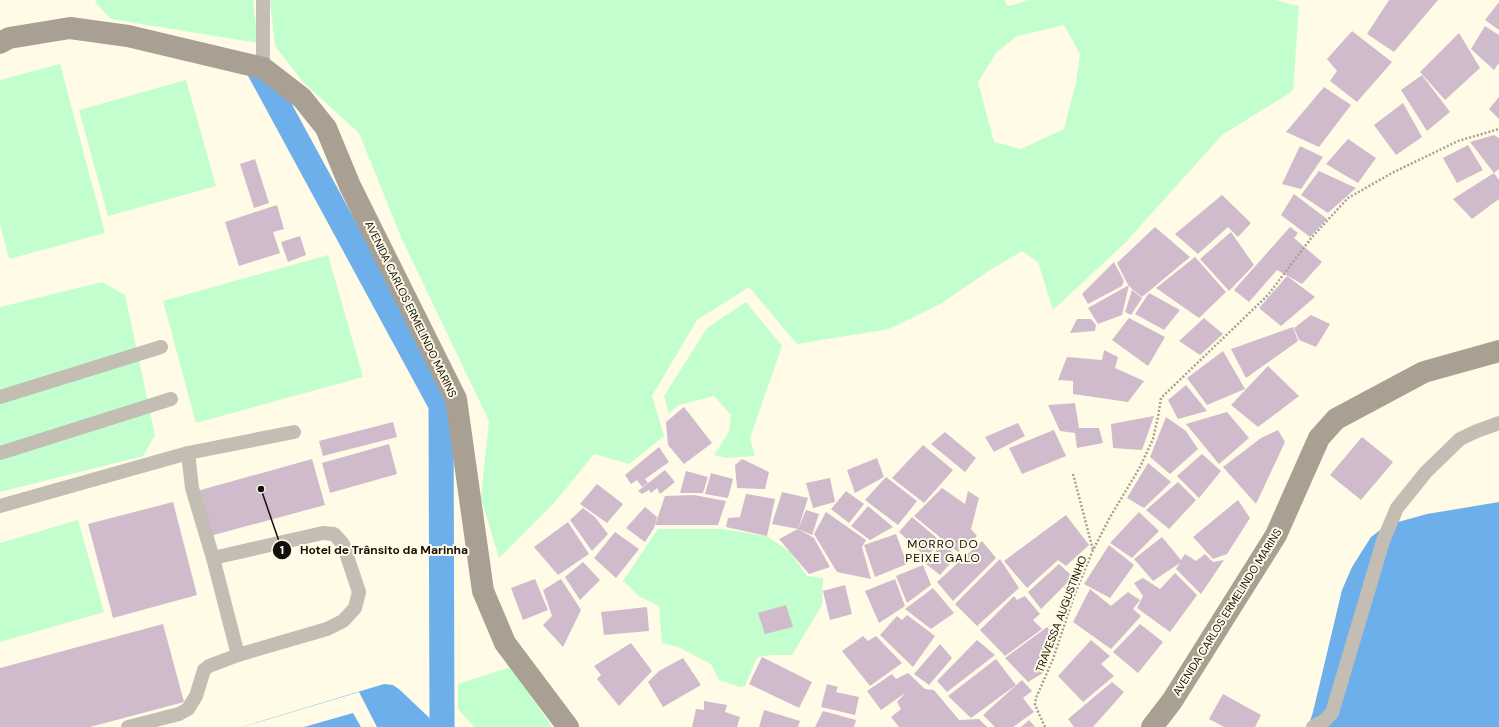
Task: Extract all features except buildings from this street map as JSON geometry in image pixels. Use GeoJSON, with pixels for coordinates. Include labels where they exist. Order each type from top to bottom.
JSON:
{"type":"FeatureCollection","features":[{"type":"Feature","properties":{"kind":"street"},"geometry":{"type":"LineString","coordinates":[[0,43],[9,38],[70,28],[128,36],[263,68]]}},
{"type":"Feature","properties":{"kind":"street","name":"AVENIDA CARLOS ERMELINDO MARINS"},"geometry":{"type":"LineString","coordinates":[[263,68],[302,98],[326,128],[350,186],[456,399],[483,591],[505,643],[568,727]]}},
{"type":"Feature","properties":{"kind":"street","name":"AVENIDA CARLOS ERMELINDO MARINS"},"geometry":{"type":"LineString","coordinates":[[1152,727],[1172,701],[1276,535],[1319,438],[1336,419],[1424,372],[1499,351]]}},
{"type":"Feature","properties":{"kind":"lane"},"geometry":{"type":"LineString","coordinates":[[263,0],[263,68]]}},
{"type":"Feature","properties":{"kind":"lane"},"geometry":{"type":"LineString","coordinates":[[0,397],[161,347]]}},
{"type":"Feature","properties":{"kind":"lane"},"geometry":{"type":"LineString","coordinates":[[0,453],[171,399]]}},
{"type":"Feature","properties":{"kind":"lane"},"geometry":{"type":"LineString","coordinates":[[1313,727],[1324,721],[1332,712],[1383,541],[1397,508],[1426,472],[1460,439],[1499,423]]}},
{"type":"Feature","properties":{"kind":"lane"},"geometry":{"type":"LineString","coordinates":[[0,506],[188,453],[294,432]]}},
{"type":"Feature","properties":{"kind":"lane"},"geometry":{"type":"LineString","coordinates":[[188,453],[192,488],[213,558],[238,655]]}},
{"type":"Feature","properties":{"kind":"lane"},"geometry":{"type":"LineString","coordinates":[[128,727],[179,714],[188,709],[196,696],[204,670],[209,666],[238,655],[327,629],[343,621],[355,608],[359,592],[343,544],[334,534],[323,533],[213,558]]}},
{"type":"Feature","properties":{"kind":"path","name":"TRAVESSA AUGUSTINHO"},"geometry":{"type":"LineString","coordinates":[[1045,727],[1035,705],[1036,698],[1053,659],[1074,596],[1093,550],[1109,519],[1140,467],[1156,431],[1161,398],[1268,294],[1312,237],[1348,198],[1392,173],[1458,141],[1499,128]]}},
{"type":"Feature","properties":{"kind":"path"},"geometry":{"type":"LineString","coordinates":[[1073,474],[1093,550]]}},
{"type":"Feature","properties":{"kind":"green space"},"geometry":{"type":"Polygon","coordinates":[[[96,0],[253,0],[258,43],[111,19],[95,2],[96,0]]]}},
{"type":"Feature","properties":{"kind":"green space"},"geometry":{"type":"Polygon","coordinates":[[[270,0],[1004,0],[1008,6],[1031,0],[1274,0],[1299,6],[1293,91],[1222,135],[1124,244],[1053,310],[1038,262],[1022,251],[987,272],[942,303],[889,329],[797,344],[749,287],[697,320],[652,396],[664,436],[629,464],[594,454],[554,503],[499,558],[481,498],[489,421],[401,237],[359,133],[304,83],[275,46],[270,0]],[[1064,25],[1017,36],[996,53],[978,82],[994,142],[1021,149],[1064,129],[1076,82],[1080,54],[1064,25]]]}},
{"type":"Feature","properties":{"kind":"green space"},"geometry":{"type":"Polygon","coordinates":[[[60,64],[105,233],[9,259],[0,224],[0,80],[60,64]]]}},
{"type":"Feature","properties":{"kind":"green space"},"geometry":{"type":"Polygon","coordinates":[[[186,80],[216,186],[108,216],[79,110],[186,80]]]}},
{"type":"Feature","properties":{"kind":"green space"},"geometry":{"type":"Polygon","coordinates":[[[328,255],[363,377],[196,423],[163,301],[328,255]]]}},
{"type":"Feature","properties":{"kind":"green space"},"geometry":{"type":"Polygon","coordinates":[[[102,282],[125,295],[155,435],[143,456],[0,492],[0,307],[102,282]]]}},
{"type":"Feature","properties":{"kind":"green space"},"geometry":{"type":"Polygon","coordinates":[[[746,302],[782,346],[750,438],[755,456],[727,458],[714,455],[729,432],[731,415],[714,396],[678,405],[669,414],[664,396],[707,328],[746,302]]]}},
{"type":"Feature","properties":{"kind":"green space"},"geometry":{"type":"Polygon","coordinates":[[[78,520],[104,612],[0,642],[0,543],[78,520]]]}},
{"type":"Feature","properties":{"kind":"green space"},"geometry":{"type":"Polygon","coordinates":[[[658,529],[722,529],[767,536],[790,552],[807,576],[823,578],[822,605],[792,655],[757,657],[745,686],[740,687],[719,680],[711,664],[678,647],[662,643],[659,606],[639,596],[623,581],[658,529]]]}},
{"type":"Feature","properties":{"kind":"green space"},"geometry":{"type":"Polygon","coordinates":[[[511,667],[552,727],[474,727],[458,709],[458,684],[511,667]]]}},
{"type":"Feature","properties":{"kind":"water"},"geometry":{"type":"Polygon","coordinates":[[[1499,502],[1499,727],[1308,727],[1313,712],[1342,590],[1352,567],[1371,537],[1383,528],[1427,514],[1499,502]]]}},
{"type":"Feature","properties":{"kind":"water"},"geometry":{"type":"Polygon","coordinates":[[[384,684],[393,685],[400,690],[439,727],[242,727],[384,684]]]}},
{"type":"Feature","properties":{"kind":"pier"},"geometry":{"type":"Polygon","coordinates":[[[359,692],[377,727],[361,727],[353,713],[304,727],[242,727],[359,692]]]}},
{"type":"Feature","properties":{"kind":"waterway"},"geometry":{"type":"LineString","coordinates":[[258,68],[441,405],[442,727]]}},
{"type":"Feature","properties":{"kind":"place","name":"Hotel de Trânsito da Marinha"},"geometry":{"type":"Point","coordinates":[261,489]}},
{"type":"Feature","properties":{"kind":"district","name":"MORRO DO PEIXE GALO"},"geometry":{"type":"Point","coordinates":[943,551]}}]}
